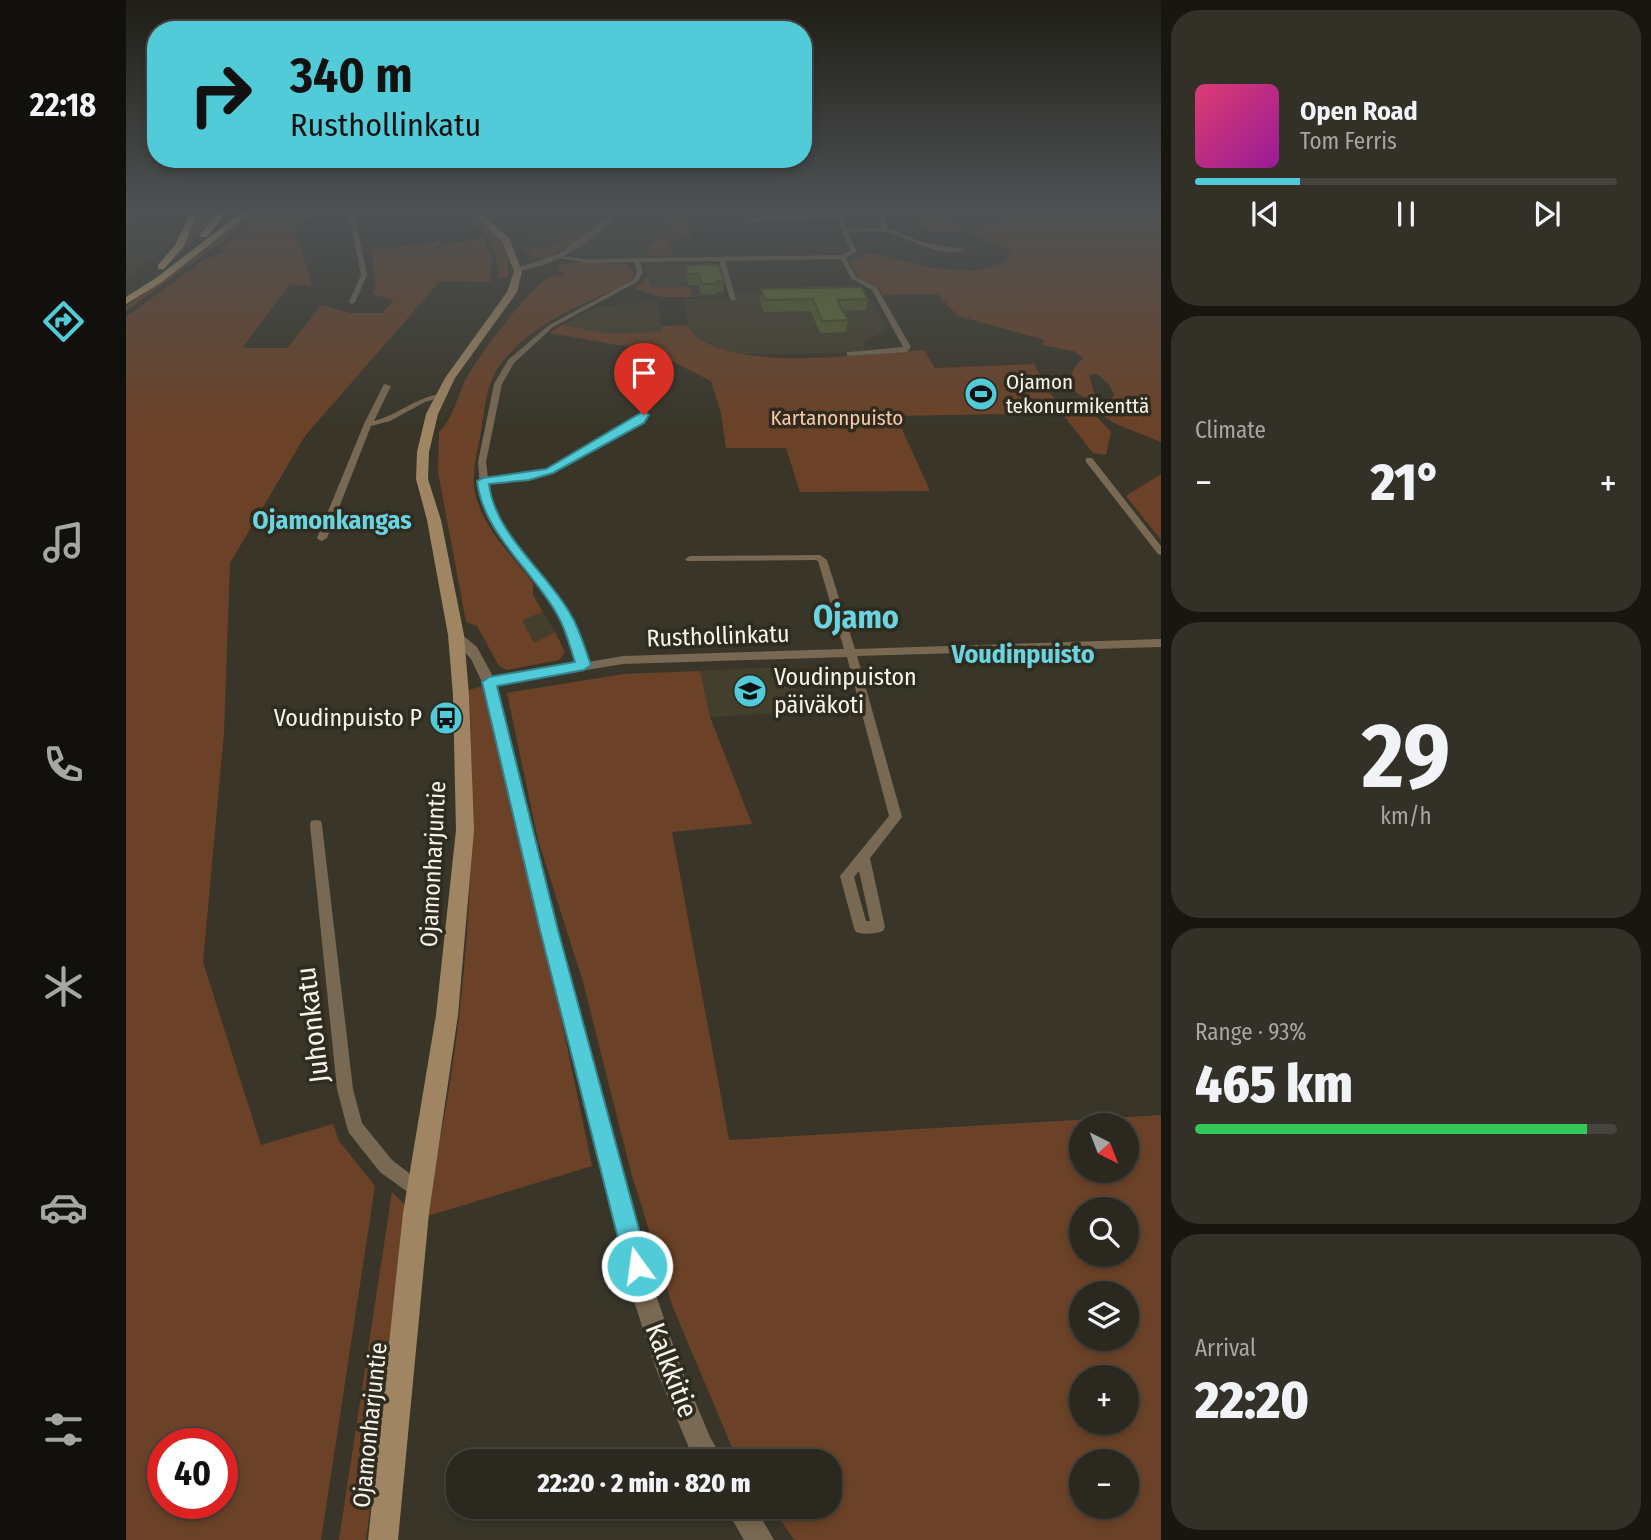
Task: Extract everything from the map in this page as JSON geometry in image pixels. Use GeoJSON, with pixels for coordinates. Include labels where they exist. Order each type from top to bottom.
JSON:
{"type":"FeatureCollection","features":[{"type":"Feature","properties":{"kind":"highway"},"geometry":{"type":"LineString","coordinates":[[126,299],[143,283]]}},
{"type":"Feature","properties":{"kind":"highway"},"geometry":{"type":"LineString","coordinates":[[126,299],[147,283]]}},
{"type":"Feature","properties":{"kind":"highway"},"geometry":{"type":"LineString","coordinates":[[126,299],[154,283]]}},
{"type":"Feature","properties":{"kind":"main road","name":"Ojamonharjuntie"},"geometry":{"type":"LineString","coordinates":[[383,1540],[420,1192],[446,1015],[465,830],[461,695],[456,635],[422,479],[423,452],[432,414],[450,378],[512,292],[514,283]]}},
{"type":"Feature","properties":{"kind":"street"},"geometry":{"type":"LineString","coordinates":[[352,302],[361,283]]}},
{"type":"Feature","properties":{"kind":"street"},"geometry":{"type":"LineString","coordinates":[[584,665],[566,617],[510,542],[485,499],[482,462],[494,397],[511,362],[528,344],[564,317],[632,283]]}},
{"type":"Feature","properties":{"kind":"street"},"geometry":{"type":"LineString","coordinates":[[729,283],[733,299]]}},
{"type":"Feature","properties":{"kind":"street"},"geometry":{"type":"LineString","coordinates":[[850,354],[904,350],[907,347],[875,289],[863,283]]}},
{"type":"Feature","properties":{"kind":"street"},"geometry":{"type":"LineString","coordinates":[[322,538],[368,424],[387,386]]}},
{"type":"Feature","properties":{"kind":"street"},"geometry":{"type":"LineString","coordinates":[[368,424],[387,421],[425,399],[441,396]]}},
{"type":"Feature","properties":{"kind":"street"},"geometry":{"type":"LineString","coordinates":[[483,481],[550,471],[630,426],[644,415]]}},
{"type":"Feature","properties":{"kind":"street"},"geometry":{"type":"LineString","coordinates":[[1089,460],[1161,552]]}},
{"type":"Feature","properties":{"kind":"street"},"geometry":{"type":"LineString","coordinates":[[690,559],[820,557],[852,653],[896,817],[863,858]]}},
{"type":"Feature","properties":{"kind":"street","name":"Kalkkitie"},"geometry":{"type":"LineString","coordinates":[[456,635],[468,644],[480,661],[489,682],[549,930],[643,1292],[669,1369],[703,1449]]}},
{"type":"Feature","properties":{"kind":"street","name":"Rusthollinkatu"},"geometry":{"type":"LineString","coordinates":[[489,682],[623,660],[1161,643]]}},
{"type":"Feature","properties":{"kind":"street","name":"Juhonkatu"},"geometry":{"type":"LineString","coordinates":[[316,825],[345,1089],[355,1127],[386,1166],[420,1192]]}},
{"type":"Feature","properties":{"kind":"street"},"geometry":{"type":"LineString","coordinates":[[747,1519],[760,1540]]}},
{"type":"Feature","properties":{"kind":"shaded area"},"geometry":{"type":"Polygon","coordinates":[[[649,283],[721,283],[725,296],[692,297],[692,290],[684,287],[651,287],[649,283]]]}},
{"type":"Feature","properties":{"kind":"shaded area"},"geometry":{"type":"Polygon","coordinates":[[[852,290],[871,299],[888,329],[863,342],[865,350],[849,353],[741,354],[725,351],[706,342],[693,334],[687,325],[686,299],[737,298],[737,294],[852,290]]]}},
{"type":"Feature","properties":{"kind":"shaded area"},"geometry":{"type":"Polygon","coordinates":[[[657,301],[663,332],[612,334],[561,325],[596,307],[657,301]]]}},
{"type":"Feature","properties":{"kind":"shaded area"},"geometry":{"type":"Polygon","coordinates":[[[543,612],[555,632],[534,643],[521,620],[543,612]]]}},
{"type":"Feature","properties":{"kind":"shaded area","name":"Voudinpuiston päiväkoti"},"geometry":{"type":"Polygon","coordinates":[[[791,666],[801,712],[710,717],[700,671],[791,666]]]}},
{"type":"Feature","properties":{"kind":"green space"},"geometry":{"type":"Polygon","coordinates":[[[158,283],[165,283],[126,311],[126,307],[158,283]]]}},
{"type":"Feature","properties":{"kind":"green space"},"geometry":{"type":"Polygon","coordinates":[[[172,283],[311,283],[312,286],[290,284],[242,348],[288,348],[321,305],[350,313],[382,313],[394,300],[373,294],[375,283],[438,283],[305,436],[230,563],[224,732],[203,962],[261,1145],[333,1124],[339,1141],[375,1186],[321,1540],[126,1540],[126,317],[172,283]]]}},
{"type":"Feature","properties":{"kind":"green space"},"geometry":{"type":"Polygon","coordinates":[[[542,283],[627,283],[573,309],[526,338],[500,365],[487,394],[475,462],[476,498],[496,537],[533,583],[533,595],[543,612],[522,620],[534,643],[555,632],[565,652],[559,660],[507,670],[499,666],[477,626],[466,622],[438,472],[439,432],[480,356],[542,283]]]}},
{"type":"Feature","properties":{"kind":"green space"},"geometry":{"type":"Polygon","coordinates":[[[641,283],[649,283],[651,287],[687,287],[691,288],[692,297],[662,297],[635,289],[641,283]]]}},
{"type":"Feature","properties":{"kind":"green space"},"geometry":{"type":"Polygon","coordinates":[[[868,283],[1161,283],[1161,442],[1116,424],[1092,409],[1100,404],[1111,403],[1114,394],[1109,384],[1097,374],[1089,375],[1095,396],[1092,399],[1077,393],[1071,383],[1071,377],[1083,358],[1074,351],[1041,345],[1045,340],[958,316],[937,294],[882,295],[880,289],[868,283]]]}},
{"type":"Feature","properties":{"kind":"green space","name":"Kartanonpuisto"},"geometry":{"type":"Polygon","coordinates":[[[561,325],[612,334],[662,332],[662,326],[687,325],[704,341],[729,351],[761,357],[834,357],[924,350],[935,368],[1034,364],[1062,413],[896,416],[930,491],[800,492],[786,448],[726,448],[721,413],[711,381],[652,351],[550,333],[561,325]]]}},
{"type":"Feature","properties":{"kind":"green space"},"geometry":{"type":"Polygon","coordinates":[[[1077,409],[1097,417],[1111,432],[1106,455],[1093,453],[1064,416],[1077,409]]]}},
{"type":"Feature","properties":{"kind":"green space"},"geometry":{"type":"Polygon","coordinates":[[[1161,474],[1161,540],[1126,496],[1161,474]]]}},
{"type":"Feature","properties":{"kind":"green space"},"geometry":{"type":"Polygon","coordinates":[[[700,671],[710,717],[752,824],[672,832],[729,1140],[1069,1120],[1069,1183],[1139,1183],[1139,1116],[1161,1115],[1161,1540],[794,1540],[780,1519],[842,1519],[842,1449],[734,1449],[731,1445],[672,1305],[631,1172],[583,982],[538,840],[507,693],[623,674],[700,671]]]}},
{"type":"Feature","properties":{"kind":"green space"},"geometry":{"type":"Polygon","coordinates":[[[482,686],[554,984],[592,1166],[428,1216],[464,974],[472,785],[469,690],[482,686]]]}},
{"type":"Feature","properties":{"kind":"green space"},"geometry":{"type":"Polygon","coordinates":[[[392,1192],[406,1206],[406,1227],[366,1540],[339,1540],[392,1192]]]}},
{"type":"Feature","properties":{"kind":"building"},"geometry":{"type":"Polygon","coordinates":[[[861,287],[868,299],[837,300],[848,320],[822,321],[813,299],[765,300],[761,289],[861,287]]]}},
{"type":"Feature","properties":{"kind":"place","name":"Ojamon tekonurmikenttä"},"geometry":{"type":"Point","coordinates":[981,394]}},
{"type":"Feature","properties":{"kind":"place","name":"Voudinpuiston päiväkoti"},"geometry":{"type":"Point","coordinates":[750,691]}},
{"type":"Feature","properties":{"kind":"place","name":"Voudinpuisto P"},"geometry":{"type":"Point","coordinates":[446,718]}},
{"type":"Feature","properties":{"kind":"district","name":"Ojamonkangas"},"geometry":{"type":"Point","coordinates":[332,520]}},
{"type":"Feature","properties":{"kind":"district","name":"Ojamo"},"geometry":{"type":"Point","coordinates":[856,617]}},
{"type":"Feature","properties":{"kind":"district","name":"Voudinpuisto"},"geometry":{"type":"Point","coordinates":[1023,654]}},
{"type":"Feature","properties":{"kind":"route"},"geometry":{"type":"LineString","coordinates":[[637,1266],[549,930],[489,682],[584,665],[575,635],[566,617],[510,542],[485,499],[483,481],[550,471],[640,420],[644,415]]}}]}
